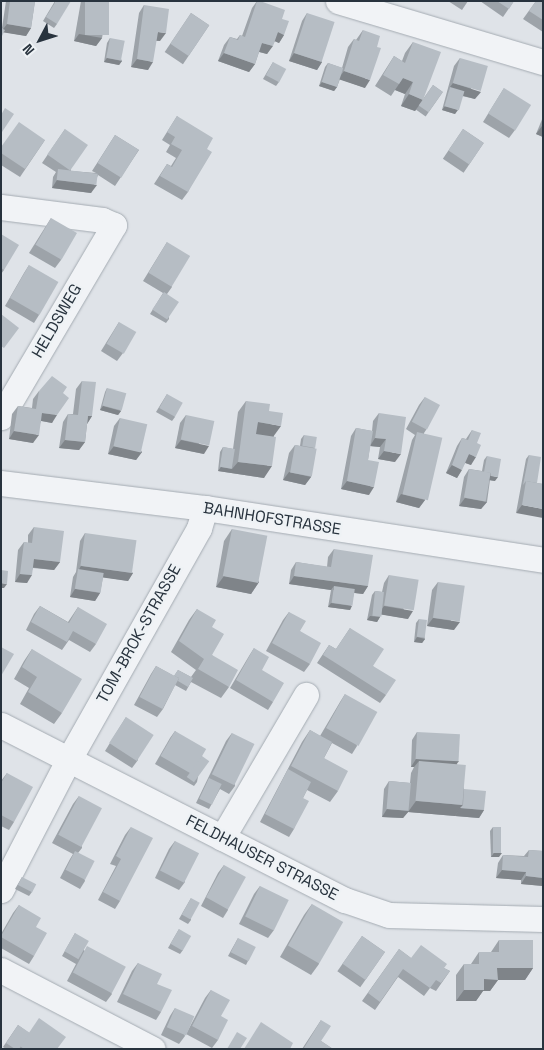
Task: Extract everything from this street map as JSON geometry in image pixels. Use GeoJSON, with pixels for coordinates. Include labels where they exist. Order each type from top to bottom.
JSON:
{"type":"FeatureCollection","features":[{"type":"Feature","properties":{"kind":"street"},"geometry":{"type":"LineString","coordinates":[[338,1],[543,62]]}},
{"type":"Feature","properties":{"kind":"street","name":"HELDSWEG"},"geometry":{"type":"LineString","coordinates":[[1,207],[102,220],[114,225],[1,418]]}},
{"type":"Feature","properties":{"kind":"street","name":"BAHNHOFSTRASSE"},"geometry":{"type":"LineString","coordinates":[[1,483],[205,508],[543,560]]}},
{"type":"Feature","properties":{"kind":"street","name":"TOM-BROK-STRASSE"},"geometry":{"type":"LineString","coordinates":[[1,890],[69,759],[199,528],[205,508]]}},
{"type":"Feature","properties":{"kind":"street"},"geometry":{"type":"LineString","coordinates":[[222,838],[306,695]]}},
{"type":"Feature","properties":{"kind":"street","name":"FELDHAUSER STRASSE"},"geometry":{"type":"LineString","coordinates":[[1,724],[345,900],[390,915],[543,919]]}},
{"type":"Feature","properties":{"kind":"street"},"geometry":{"type":"LineString","coordinates":[[1,970],[153,1049]]}},
{"type":"Feature","properties":{"kind":"building"},"geometry":{"type":"Polygon","coordinates":[[[10,1],[35,1],[31,28],[7,24],[10,1]]]}},
{"type":"Feature","properties":{"kind":"building"},"geometry":{"type":"Polygon","coordinates":[[[56,1],[71,1],[57,24],[46,17],[56,1]]]}},
{"type":"Feature","properties":{"kind":"building"},"geometry":{"type":"Polygon","coordinates":[[[85,1],[109,1],[109,35],[85,35],[85,1]]]}},
{"type":"Feature","properties":{"kind":"building"},"geometry":{"type":"Polygon","coordinates":[[[257,1],[285,10],[282,19],[289,21],[284,35],[278,32],[273,46],[262,43],[255,64],[224,53],[230,37],[238,40],[240,35],[245,37],[257,1]]]}},
{"type":"Feature","properties":{"kind":"building"},"geometry":{"type":"Polygon","coordinates":[[[497,1],[514,1],[509,9],[497,1]]]}},
{"type":"Feature","properties":{"kind":"building"},"geometry":{"type":"Polygon","coordinates":[[[536,1],[543,1],[543,20],[529,11],[536,1]]]}},
{"type":"Feature","properties":{"kind":"building"},"geometry":{"type":"Polygon","coordinates":[[[144,5],[169,9],[166,33],[158,32],[153,62],[137,59],[144,5]]]}},
{"type":"Feature","properties":{"kind":"building"},"geometry":{"type":"Polygon","coordinates":[[[191,13],[209,25],[189,56],[170,44],[191,13]]]}},
{"type":"Feature","properties":{"kind":"building"},"geometry":{"type":"Polygon","coordinates":[[[307,13],[335,22],[322,62],[294,53],[307,13]]]}},
{"type":"Feature","properties":{"kind":"building"},"geometry":{"type":"Polygon","coordinates":[[[1,28],[5,30],[1,38],[1,28]]]}},
{"type":"Feature","properties":{"kind":"building"},"geometry":{"type":"Polygon","coordinates":[[[363,30],[380,36],[377,47],[381,48],[370,80],[344,71],[354,39],[359,41],[363,30]]]}},
{"type":"Feature","properties":{"kind":"building"},"geometry":{"type":"Polygon","coordinates":[[[110,38],[125,41],[121,60],[106,58],[110,38]]]}},
{"type":"Feature","properties":{"kind":"building"},"geometry":{"type":"Polygon","coordinates":[[[413,42],[441,52],[423,100],[409,94],[413,82],[403,78],[399,84],[383,75],[394,56],[405,63],[413,42]]]}},
{"type":"Feature","properties":{"kind":"building"},"geometry":{"type":"Polygon","coordinates":[[[460,58],[488,66],[481,91],[453,83],[460,58]]]}},
{"type":"Feature","properties":{"kind":"building"},"geometry":{"type":"Polygon","coordinates":[[[273,62],[286,69],[279,82],[266,75],[273,62]]]}},
{"type":"Feature","properties":{"kind":"building"},"geometry":{"type":"Polygon","coordinates":[[[328,63],[343,68],[337,87],[322,82],[328,63]]]}},
{"type":"Feature","properties":{"kind":"building"},"geometry":{"type":"Polygon","coordinates":[[[433,85],[443,92],[428,112],[419,105],[433,85]]]}},
{"type":"Feature","properties":{"kind":"building"},"geometry":{"type":"Polygon","coordinates":[[[450,87],[464,91],[459,110],[444,106],[450,87]]]}},
{"type":"Feature","properties":{"kind":"building"},"geometry":{"type":"Polygon","coordinates":[[[504,88],[531,105],[515,130],[488,113],[504,88]]]}},
{"type":"Feature","properties":{"kind":"building"},"geometry":{"type":"Polygon","coordinates":[[[5,108],[14,114],[2,132],[1,115],[5,108]]]}},
{"type":"Feature","properties":{"kind":"building"},"geometry":{"type":"Polygon","coordinates":[[[177,116],[213,138],[207,149],[212,152],[188,192],[160,176],[167,164],[172,167],[182,150],[171,144],[175,137],[167,132],[177,116]]]}},
{"type":"Feature","properties":{"kind":"building"},"geometry":{"type":"Polygon","coordinates":[[[19,122],[45,140],[25,169],[1,153],[1,147],[19,122]]]}},
{"type":"Feature","properties":{"kind":"building"},"geometry":{"type":"Polygon","coordinates":[[[65,129],[88,145],[70,170],[47,154],[65,129]]]}},
{"type":"Feature","properties":{"kind":"building"},"geometry":{"type":"Polygon","coordinates":[[[463,129],[484,143],[469,165],[448,151],[463,129]]]}},
{"type":"Feature","properties":{"kind":"building"},"geometry":{"type":"Polygon","coordinates":[[[115,135],[139,150],[121,178],[98,163],[115,135]]]}},
{"type":"Feature","properties":{"kind":"building"},"geometry":{"type":"Polygon","coordinates":[[[58,169],[98,174],[96,185],[57,180],[58,169]]]}},
{"type":"Feature","properties":{"kind":"building"},"geometry":{"type":"Polygon","coordinates":[[[51,218],[77,233],[61,260],[36,245],[51,218]]]}},
{"type":"Feature","properties":{"kind":"building"},"geometry":{"type":"Polygon","coordinates":[[[1,234],[19,245],[4,270],[1,268],[1,234]]]}},
{"type":"Feature","properties":{"kind":"building"},"geometry":{"type":"Polygon","coordinates":[[[167,242],[190,256],[172,287],[148,273],[167,242]]]}},
{"type":"Feature","properties":{"kind":"building"},"geometry":{"type":"Polygon","coordinates":[[[29,265],[58,282],[39,315],[10,298],[29,265]]]}},
{"type":"Feature","properties":{"kind":"building"},"geometry":{"type":"Polygon","coordinates":[[[164,292],[179,302],[167,319],[152,309],[164,292]]]}},
{"type":"Feature","properties":{"kind":"building"},"geometry":{"type":"Polygon","coordinates":[[[1,314],[19,328],[4,348],[1,346],[1,314]]]}},
{"type":"Feature","properties":{"kind":"building"},"geometry":{"type":"Polygon","coordinates":[[[119,322],[136,332],[124,354],[107,344],[119,322]]]}},
{"type":"Feature","properties":{"kind":"building"},"geometry":{"type":"Polygon","coordinates":[[[52,376],[67,387],[63,393],[69,398],[57,415],[42,413],[39,435],[14,431],[18,406],[36,409],[39,391],[52,376]]]}},
{"type":"Feature","properties":{"kind":"building"},"geometry":{"type":"Polygon","coordinates":[[[82,381],[96,382],[92,416],[88,416],[85,442],[65,440],[68,414],[78,415],[82,381]]]}},
{"type":"Feature","properties":{"kind":"building"},"geometry":{"type":"Polygon","coordinates":[[[107,388],[126,393],[122,411],[102,405],[107,388]]]}},
{"type":"Feature","properties":{"kind":"building"},"geometry":{"type":"Polygon","coordinates":[[[167,394],[183,403],[175,417],[159,408],[167,394]]]}},
{"type":"Feature","properties":{"kind":"building"},"geometry":{"type":"Polygon","coordinates":[[[425,397],[440,405],[427,430],[412,422],[425,397]]]}},
{"type":"Feature","properties":{"kind":"building"},"geometry":{"type":"Polygon","coordinates":[[[246,401],[270,404],[269,411],[283,413],[281,426],[258,422],[256,434],[276,437],[272,466],[238,462],[246,401]]]}},
{"type":"Feature","properties":{"kind":"building"},"geometry":{"type":"Polygon","coordinates":[[[379,413],[406,417],[401,454],[384,451],[386,439],[375,438],[379,413]]]}},
{"type":"Feature","properties":{"kind":"building"},"geometry":{"type":"Polygon","coordinates":[[[186,415],[214,421],[209,445],[181,439],[186,415]]]}},
{"type":"Feature","properties":{"kind":"building"},"geometry":{"type":"Polygon","coordinates":[[[120,418],[147,424],[141,453],[113,446],[120,418]]]}},
{"type":"Feature","properties":{"kind":"building"},"geometry":{"type":"Polygon","coordinates":[[[356,428],[373,431],[368,460],[379,462],[374,487],[347,481],[356,428]]]}},
{"type":"Feature","properties":{"kind":"building"},"geometry":{"type":"Polygon","coordinates":[[[472,430],[481,433],[477,443],[481,445],[476,457],[469,454],[462,470],[452,465],[462,438],[468,440],[472,430]]]}},
{"type":"Feature","properties":{"kind":"building"},"geometry":{"type":"Polygon","coordinates":[[[417,432],[442,438],[428,500],[403,494],[417,432]]]}},
{"type":"Feature","properties":{"kind":"building"},"geometry":{"type":"Polygon","coordinates":[[[304,435],[317,437],[315,448],[302,446],[304,435]]]}},
{"type":"Feature","properties":{"kind":"building"},"geometry":{"type":"Polygon","coordinates":[[[295,445],[317,449],[312,476],[290,473],[295,445]]]}},
{"type":"Feature","properties":{"kind":"building"},"geometry":{"type":"Polygon","coordinates":[[[223,447],[235,449],[232,469],[220,467],[223,447]]]}},
{"type":"Feature","properties":{"kind":"building"},"geometry":{"type":"Polygon","coordinates":[[[529,455],[541,457],[537,483],[526,481],[523,485],[529,455]]]}},
{"type":"Feature","properties":{"kind":"building"},"geometry":{"type":"Polygon","coordinates":[[[487,456],[501,459],[498,477],[484,472],[487,456]]]}},
{"type":"Feature","properties":{"kind":"building"},"geometry":{"type":"Polygon","coordinates":[[[469,469],[491,473],[486,501],[464,498],[469,469]]]}},
{"type":"Feature","properties":{"kind":"building"},"geometry":{"type":"Polygon","coordinates":[[[526,481],[543,484],[543,509],[522,505],[526,481]]]}},
{"type":"Feature","properties":{"kind":"building"},"geometry":{"type":"Polygon","coordinates":[[[34,527],[64,531],[60,562],[34,559],[32,575],[20,574],[24,542],[32,543],[34,527]]]}},
{"type":"Feature","properties":{"kind":"building"},"geometry":{"type":"Polygon","coordinates":[[[232,529],[267,536],[258,583],[223,576],[232,529]]]}},
{"type":"Feature","properties":{"kind":"building"},"geometry":{"type":"Polygon","coordinates":[[[85,533],[136,540],[132,573],[80,566],[85,533]]]}},
{"type":"Feature","properties":{"kind":"building"},"geometry":{"type":"Polygon","coordinates":[[[334,549],[373,555],[368,586],[294,576],[296,562],[331,567],[334,549]]]}},
{"type":"Feature","properties":{"kind":"building"},"geometry":{"type":"Polygon","coordinates":[[[78,569],[104,573],[101,593],[75,589],[78,569]]]}},
{"type":"Feature","properties":{"kind":"building"},"geometry":{"type":"Polygon","coordinates":[[[1,570],[8,571],[7,584],[1,583],[1,570]]]}},
{"type":"Feature","properties":{"kind":"building"},"geometry":{"type":"Polygon","coordinates":[[[389,575],[419,580],[414,610],[384,606],[389,575]]]}},
{"type":"Feature","properties":{"kind":"building"},"geometry":{"type":"Polygon","coordinates":[[[438,582],[465,586],[460,621],[433,618],[438,582]]]}},
{"type":"Feature","properties":{"kind":"building"},"geometry":{"type":"Polygon","coordinates":[[[334,586],[355,589],[352,606],[332,603],[334,586]]]}},
{"type":"Feature","properties":{"kind":"building"},"geometry":{"type":"Polygon","coordinates":[[[375,591],[384,592],[381,617],[372,616],[375,591]]]}},
{"type":"Feature","properties":{"kind":"building"},"geometry":{"type":"Polygon","coordinates":[[[40,606],[69,623],[78,607],[107,624],[96,644],[73,631],[67,642],[31,622],[40,606]]]}},
{"type":"Feature","properties":{"kind":"building"},"geometry":{"type":"Polygon","coordinates":[[[197,609],[216,620],[212,627],[224,634],[212,655],[238,670],[229,687],[198,669],[204,659],[179,641],[197,609]]]}},
{"type":"Feature","properties":{"kind":"building"},"geometry":{"type":"Polygon","coordinates":[[[289,612],[306,621],[300,631],[321,643],[310,664],[272,643],[289,612]]]}},
{"type":"Feature","properties":{"kind":"building"},"geometry":{"type":"Polygon","coordinates":[[[419,619],[427,620],[425,638],[417,637],[419,619]]]}},
{"type":"Feature","properties":{"kind":"building"},"geometry":{"type":"Polygon","coordinates":[[[350,628],[384,649],[373,666],[396,680],[386,695],[323,655],[329,645],[336,649],[350,628]]]}},
{"type":"Feature","properties":{"kind":"building"},"geometry":{"type":"Polygon","coordinates":[[[1,647],[14,654],[1,676],[1,647]]]}},
{"type":"Feature","properties":{"kind":"building"},"geometry":{"type":"Polygon","coordinates":[[[254,648],[269,657],[262,670],[284,683],[273,702],[236,680],[254,648]]]}},
{"type":"Feature","properties":{"kind":"building"},"geometry":{"type":"Polygon","coordinates":[[[32,649],[82,679],[62,713],[28,692],[37,677],[22,667],[32,649]]]}},
{"type":"Feature","properties":{"kind":"building"},"geometry":{"type":"Polygon","coordinates":[[[156,666],[179,678],[163,709],[140,697],[156,666]]]}},
{"type":"Feature","properties":{"kind":"building"},"geometry":{"type":"Polygon","coordinates":[[[178,670],[193,678],[188,687],[178,681],[179,678],[174,676],[178,670]]]}},
{"type":"Feature","properties":{"kind":"building"},"geometry":{"type":"Polygon","coordinates":[[[345,694],[377,712],[358,746],[326,728],[345,694]]]}},
{"type":"Feature","properties":{"kind":"building"},"geometry":{"type":"Polygon","coordinates":[[[126,717],[154,735],[137,761],[109,743],[126,717]]]}},
{"type":"Feature","properties":{"kind":"building"},"geometry":{"type":"Polygon","coordinates":[[[310,730],[332,742],[324,758],[348,771],[338,791],[291,766],[310,730]]]}},
{"type":"Feature","properties":{"kind":"building"},"geometry":{"type":"Polygon","coordinates":[[[175,731],[206,749],[192,774],[160,756],[175,731]]]}},
{"type":"Feature","properties":{"kind":"building"},"geometry":{"type":"Polygon","coordinates":[[[417,732],[460,734],[459,761],[416,759],[417,732]]]}},
{"type":"Feature","properties":{"kind":"building"},"geometry":{"type":"Polygon","coordinates":[[[232,733],[254,744],[234,785],[212,774],[232,733]]]}},
{"type":"Feature","properties":{"kind":"building"},"geometry":{"type":"Polygon","coordinates":[[[202,756],[209,761],[194,782],[187,777],[202,756]]]}},
{"type":"Feature","properties":{"kind":"building"},"geometry":{"type":"Polygon","coordinates":[[[419,761],[466,765],[462,805],[416,801],[419,761]]]}},
{"type":"Feature","properties":{"kind":"building"},"geometry":{"type":"Polygon","coordinates":[[[288,769],[311,782],[303,798],[309,801],[294,829],[265,814],[288,769]]]}},
{"type":"Feature","properties":{"kind":"building"},"geometry":{"type":"Polygon","coordinates":[[[7,773],[33,787],[14,822],[1,815],[1,783],[7,773]]]}},
{"type":"Feature","properties":{"kind":"building"},"geometry":{"type":"Polygon","coordinates":[[[209,778],[222,784],[212,805],[199,799],[209,778]]]}},
{"type":"Feature","properties":{"kind":"building"},"geometry":{"type":"Polygon","coordinates":[[[389,781],[411,783],[408,811],[387,809],[389,781]]]}},
{"type":"Feature","properties":{"kind":"building"},"geometry":{"type":"Polygon","coordinates":[[[464,789],[486,791],[484,810],[460,808],[463,805],[464,789]]]}},
{"type":"Feature","properties":{"kind":"building"},"geometry":{"type":"Polygon","coordinates":[[[79,796],[102,808],[81,847],[58,835],[79,796]]]}},
{"type":"Feature","properties":{"kind":"building"},"geometry":{"type":"Polygon","coordinates":[[[131,827],[153,838],[120,901],[103,892],[121,859],[116,856],[131,827]]]}},
{"type":"Feature","properties":{"kind":"building"},"geometry":{"type":"Polygon","coordinates":[[[493,827],[501,827],[501,853],[493,853],[493,827]]]}},
{"type":"Feature","properties":{"kind":"building"},"geometry":{"type":"Polygon","coordinates":[[[175,841],[199,853],[184,883],[160,870],[175,841]]]}},
{"type":"Feature","properties":{"kind":"building"},"geometry":{"type":"Polygon","coordinates":[[[529,850],[543,851],[543,878],[526,876],[526,872],[502,870],[503,855],[528,857],[529,850]]]}},
{"type":"Feature","properties":{"kind":"building"},"geometry":{"type":"Polygon","coordinates":[[[75,851],[95,861],[85,880],[65,870],[75,851]]]}},
{"type":"Feature","properties":{"kind":"building"},"geometry":{"type":"Polygon","coordinates":[[[224,865],[246,877],[228,909],[206,897],[224,865]]]}},
{"type":"Feature","properties":{"kind":"building"},"geometry":{"type":"Polygon","coordinates":[[[22,877],[36,884],[32,892],[18,885],[22,877]]]}},
{"type":"Feature","properties":{"kind":"building"},"geometry":{"type":"Polygon","coordinates":[[[260,886],[289,900],[274,931],[245,917],[260,886]]]}},
{"type":"Feature","properties":{"kind":"building"},"geometry":{"type":"Polygon","coordinates":[[[191,898],[200,903],[191,919],[182,915],[191,898]]]}},
{"type":"Feature","properties":{"kind":"building"},"geometry":{"type":"Polygon","coordinates":[[[312,904],[343,922],[319,964],[288,946],[312,904]]]}},
{"type":"Feature","properties":{"kind":"building"},"geometry":{"type":"Polygon","coordinates":[[[19,905],[41,918],[36,927],[47,933],[34,956],[1,937],[19,905]]]}},
{"type":"Feature","properties":{"kind":"building"},"geometry":{"type":"Polygon","coordinates":[[[179,929],[191,936],[183,951],[170,944],[179,929]]]}},
{"type":"Feature","properties":{"kind":"building"},"geometry":{"type":"Polygon","coordinates":[[[75,933],[89,941],[78,959],[64,951],[75,933]]]}},
{"type":"Feature","properties":{"kind":"building"},"geometry":{"type":"Polygon","coordinates":[[[362,936],[385,952],[365,980],[342,964],[362,936]]]}},
{"type":"Feature","properties":{"kind":"building"},"geometry":{"type":"Polygon","coordinates":[[[238,938],[256,947],[249,961],[231,952],[238,938]]]}},
{"type":"Feature","properties":{"kind":"building"},"geometry":{"type":"Polygon","coordinates":[[[499,940],[533,940],[533,968],[497,968],[498,980],[484,979],[484,990],[464,990],[464,964],[479,964],[479,952],[499,952],[499,940]]]}},
{"type":"Feature","properties":{"kind":"building"},"geometry":{"type":"Polygon","coordinates":[[[421,945],[447,964],[444,968],[450,971],[441,983],[436,980],[430,988],[403,969],[380,1002],[368,993],[399,949],[411,958],[421,945]]]}},
{"type":"Feature","properties":{"kind":"building"},"geometry":{"type":"Polygon","coordinates":[[[87,946],[126,967],[112,993],[73,972],[87,946]]]}},
{"type":"Feature","properties":{"kind":"building"},"geometry":{"type":"Polygon","coordinates":[[[138,963],[162,974],[157,984],[172,990],[161,1012],[123,994],[138,963]]]}},
{"type":"Feature","properties":{"kind":"building"},"geometry":{"type":"Polygon","coordinates":[[[211,990],[230,1000],[221,1016],[228,1020],[218,1040],[192,1026],[211,990]]]}},
{"type":"Feature","properties":{"kind":"building"},"geometry":{"type":"Polygon","coordinates":[[[175,1008],[194,1016],[186,1036],[167,1027],[175,1008]]]}},
{"type":"Feature","properties":{"kind":"building"},"geometry":{"type":"Polygon","coordinates":[[[39,1018],[66,1037],[57,1049],[24,1049],[20,1046],[39,1018]]]}},
{"type":"Feature","properties":{"kind":"building"},"geometry":{"type":"Polygon","coordinates":[[[321,1020],[331,1026],[321,1041],[333,1049],[305,1049],[304,1048],[321,1020]]]}},
{"type":"Feature","properties":{"kind":"building"},"geometry":{"type":"Polygon","coordinates":[[[261,1022],[293,1043],[290,1049],[244,1049],[261,1022]]]}},
{"type":"Feature","properties":{"kind":"building"},"geometry":{"type":"Polygon","coordinates":[[[18,1025],[30,1033],[19,1049],[15,1049],[6,1043],[18,1025]]]}},
{"type":"Feature","properties":{"kind":"building"},"geometry":{"type":"Polygon","coordinates":[[[237,1032],[247,1038],[240,1049],[227,1049],[237,1032]]]}}]}
